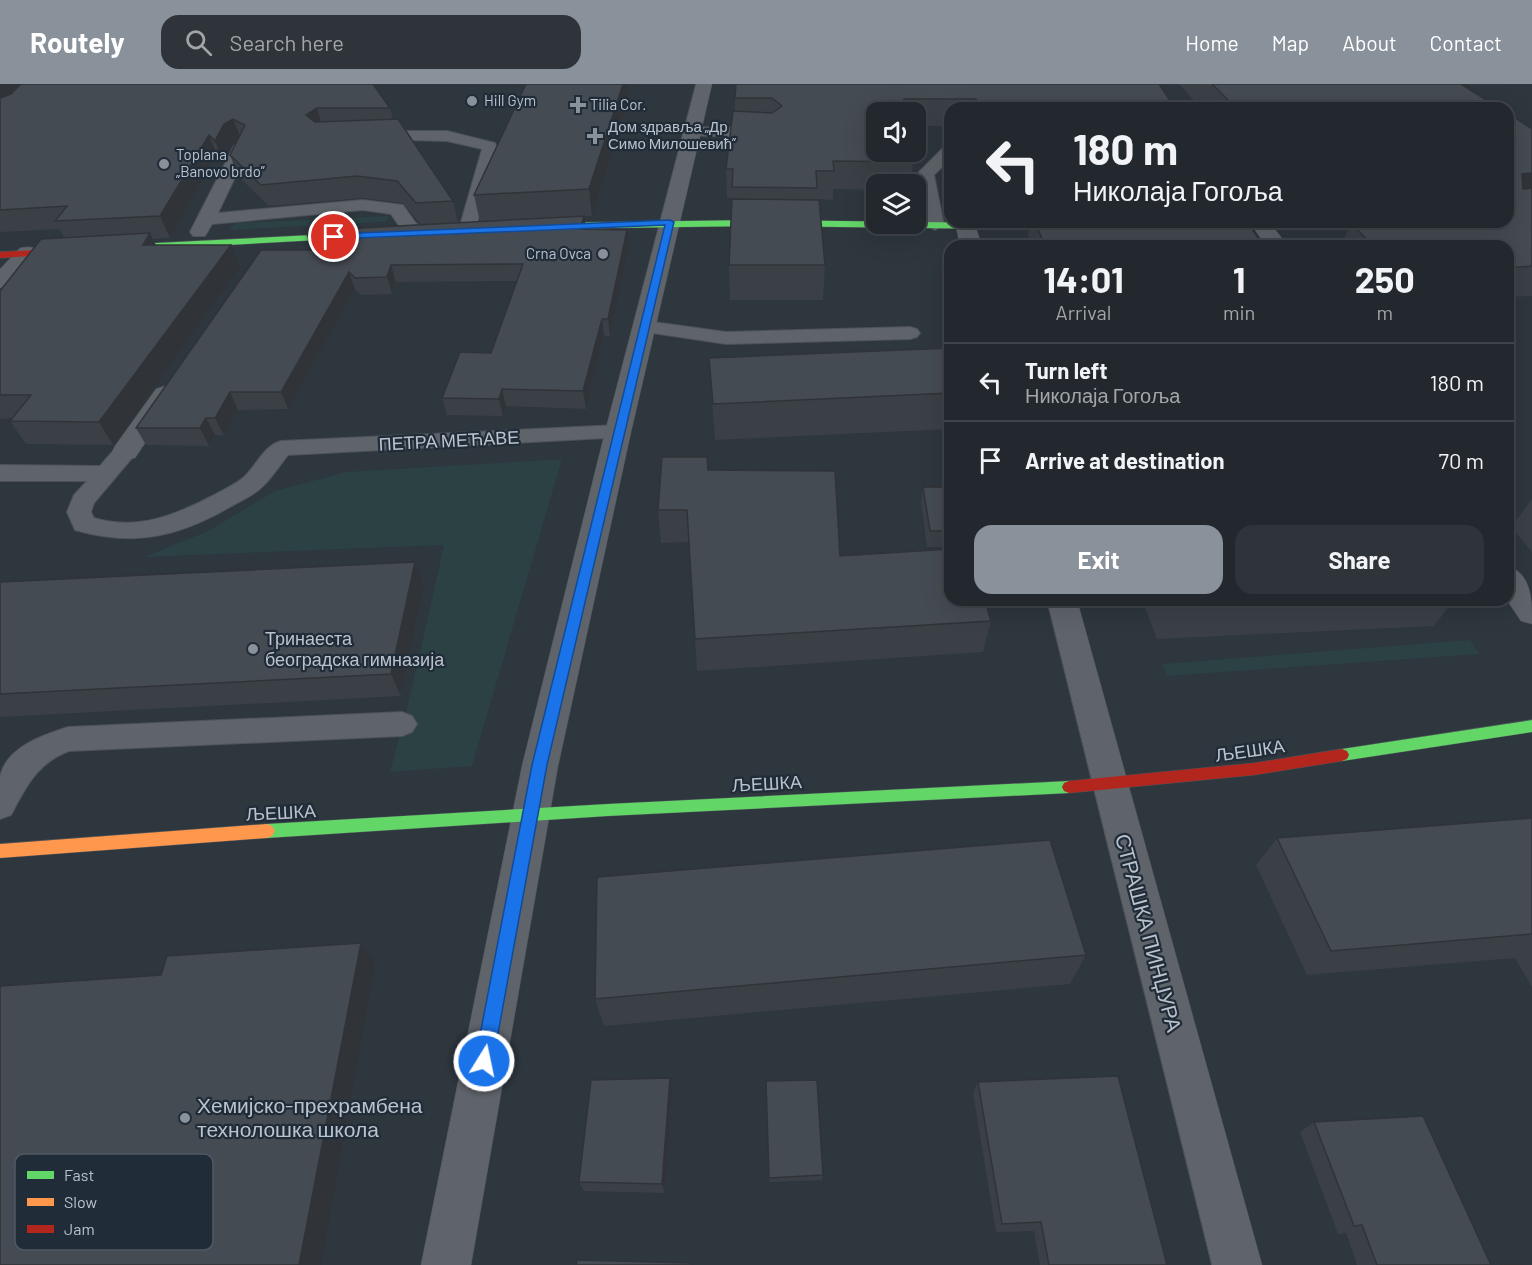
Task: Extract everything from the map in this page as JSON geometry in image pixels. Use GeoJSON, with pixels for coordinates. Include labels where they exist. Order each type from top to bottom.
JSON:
{"type":"FeatureCollection","features":[{"type":"Feature","properties":{"kind":"street"},"geometry":{"type":"LineString","coordinates":[[446,1265],[530,816],[618,432],[646,327],[704,84]]}},
{"type":"Feature","properties":{"kind":"street"},"geometry":{"type":"LineString","coordinates":[[524,227],[670,222],[935,225],[968,236],[1080,228]]}},
{"type":"Feature","properties":{"kind":"street"},"geometry":{"type":"LineString","coordinates":[[1198,228],[1270,230],[1288,228]]}},
{"type":"Feature","properties":{"kind":"street"},"geometry":{"type":"LineString","coordinates":[[395,233],[422,232]]}},
{"type":"Feature","properties":{"kind":"street"},"geometry":{"type":"LineString","coordinates":[[122,248],[361,235]]}},
{"type":"Feature","properties":{"kind":"street"},"geometry":{"type":"LineString","coordinates":[[253,267],[272,240]]}},
{"type":"Feature","properties":{"kind":"street"},"geometry":{"type":"LineString","coordinates":[[0,255],[86,250]]}},
{"type":"Feature","properties":{"kind":"street"},"geometry":{"type":"LineString","coordinates":[[0,281],[28,253]]}},
{"type":"Feature","properties":{"kind":"street"},"geometry":{"type":"LineString","coordinates":[[125,452],[178,374]]}},
{"type":"Feature","properties":{"kind":"street"},"geometry":{"type":"LineString","coordinates":[[1514,587],[1532,613]]}},
{"type":"Feature","properties":{"kind":"street","name":"СТРАШКА ПИНЏУРА"},"geometry":{"type":"LineString","coordinates":[[1064,606],[1237,1265]]}},
{"type":"Feature","properties":{"kind":"street","name":"ЉЕШКА"},"geometry":{"type":"LineString","coordinates":[[0,851],[176,836],[1110,785],[1312,760],[1532,726]]}},
{"type":"Feature","properties":{"kind":"lane"},"geometry":{"type":"LineString","coordinates":[[693,132],[772,134]]}},
{"type":"Feature","properties":{"kind":"lane"},"geometry":{"type":"LineString","coordinates":[[355,136],[450,138],[481,141],[489,146],[490,153],[468,229]]}},
{"type":"Feature","properties":{"kind":"lane"},"geometry":{"type":"LineString","coordinates":[[192,244],[242,146]]}},
{"type":"Feature","properties":{"kind":"lane"},"geometry":{"type":"LineString","coordinates":[[935,225],[925,174],[944,156]]}},
{"type":"Feature","properties":{"kind":"lane"},"geometry":{"type":"LineString","coordinates":[[205,219],[363,205],[397,209],[408,226],[422,232]]}},
{"type":"Feature","properties":{"kind":"lane"},"geometry":{"type":"LineString","coordinates":[[646,327],[726,338],[910,333]]}},
{"type":"Feature","properties":{"kind":"lane","name":"ПЕТРА МЕЋАВЕ"},"geometry":{"type":"LineString","coordinates":[[105,474],[83,501],[78,512],[84,524],[103,531],[131,533],[164,528],[202,514],[250,484],[281,448],[618,432]]}},
{"type":"Feature","properties":{"kind":"lane"},"geometry":{"type":"LineString","coordinates":[[0,473],[105,474],[125,452]]}},
{"type":"Feature","properties":{"kind":"lane"},"geometry":{"type":"LineString","coordinates":[[0,806],[19,769],[38,749],[68,739],[402,724]]}},
{"type":"Feature","properties":{"kind":"green space"},"geometry":{"type":"Polygon","coordinates":[[[389,216],[386,222],[229,230],[235,223],[389,216]]]}},
{"type":"Feature","properties":{"kind":"green space"},"geometry":{"type":"Polygon","coordinates":[[[562,459],[472,766],[390,772],[411,692],[444,545],[144,557],[208,531],[275,491],[346,472],[562,459]]]}},
{"type":"Feature","properties":{"kind":"green space"},"geometry":{"type":"Polygon","coordinates":[[[1470,640],[1480,654],[1167,676],[1162,664],[1470,640]]]}},
{"type":"Feature","properties":{"kind":"building"},"geometry":{"type":"Polygon","coordinates":[[[21,84],[373,84],[390,108],[317,108],[306,115],[315,122],[398,119],[453,201],[416,203],[397,181],[357,176],[261,185],[230,155],[245,125],[233,119],[224,124],[215,141],[209,135],[160,216],[55,221],[67,206],[0,210],[0,98],[11,94],[21,84]]]}},
{"type":"Feature","properties":{"kind":"building"},"geometry":{"type":"Polygon","coordinates":[[[526,84],[623,84],[589,189],[474,195],[526,84]]]}},
{"type":"Feature","properties":{"kind":"building"},"geometry":{"type":"Polygon","coordinates":[[[736,84],[1159,84],[1171,102],[977,102],[976,99],[904,99],[904,102],[866,102],[866,161],[833,161],[834,171],[816,171],[817,188],[732,187],[733,169],[726,169],[733,111],[772,113],[782,106],[772,98],[735,98],[736,84]]]}},
{"type":"Feature","properties":{"kind":"building"},"geometry":{"type":"Polygon","coordinates":[[[1212,84],[1461,84],[1490,102],[1230,102],[1212,84]]]}},
{"type":"Feature","properties":{"kind":"building"},"geometry":{"type":"Polygon","coordinates":[[[1514,117],[1532,129],[1532,173],[1522,174],[1523,189],[1532,188],[1532,266],[1514,268],[1514,240],[1367,240],[1356,228],[1514,228],[1514,117]]]}},
{"type":"Feature","properties":{"kind":"building"},"geometry":{"type":"Polygon","coordinates":[[[732,199],[819,200],[825,265],[729,265],[732,199]]]}},
{"type":"Feature","properties":{"kind":"building"},"geometry":{"type":"Polygon","coordinates":[[[584,216],[580,229],[627,230],[608,319],[602,319],[583,391],[502,389],[499,399],[442,398],[460,352],[491,353],[523,264],[391,265],[387,277],[355,278],[349,272],[281,392],[230,392],[215,418],[206,418],[200,428],[136,428],[261,250],[326,250],[305,231],[584,216]]]}},
{"type":"Feature","properties":{"kind":"building"},"geometry":{"type":"Polygon","coordinates":[[[1038,228],[1251,228],[1260,240],[1042,240],[1038,228]]]}},
{"type":"Feature","properties":{"kind":"building"},"geometry":{"type":"Polygon","coordinates":[[[150,233],[143,245],[231,245],[99,422],[10,421],[31,395],[0,395],[0,291],[41,239],[150,233]]]}},
{"type":"Feature","properties":{"kind":"building"},"geometry":{"type":"Polygon","coordinates":[[[944,348],[944,393],[713,404],[709,358],[944,348]]]}},
{"type":"Feature","properties":{"kind":"building"},"geometry":{"type":"Polygon","coordinates":[[[662,457],[707,457],[708,470],[835,471],[840,556],[944,549],[944,606],[987,606],[991,621],[695,639],[687,510],[658,510],[662,457]]]}},
{"type":"Feature","properties":{"kind":"building"},"geometry":{"type":"Polygon","coordinates":[[[923,487],[944,487],[944,531],[930,531],[923,487]]]}},
{"type":"Feature","properties":{"kind":"building"},"geometry":{"type":"Polygon","coordinates":[[[415,562],[391,674],[0,694],[0,582],[415,562]]]}},
{"type":"Feature","properties":{"kind":"building"},"geometry":{"type":"Polygon","coordinates":[[[1532,818],[1532,934],[1331,951],[1277,838],[1532,818]]]}},
{"type":"Feature","properties":{"kind":"building"},"geometry":{"type":"Polygon","coordinates":[[[1050,840],[1086,955],[595,999],[597,877],[1050,840]]]}},
{"type":"Feature","properties":{"kind":"building"},"geometry":{"type":"Polygon","coordinates":[[[361,943],[299,1265],[0,1265],[0,986],[161,975],[167,956],[361,943]]]}},
{"type":"Feature","properties":{"kind":"building"},"geometry":{"type":"Polygon","coordinates":[[[1118,1076],[1167,1265],[1049,1265],[1041,1222],[1002,1224],[978,1082],[1118,1076]]]}},
{"type":"Feature","properties":{"kind":"building"},"geometry":{"type":"Polygon","coordinates":[[[670,1078],[662,1184],[579,1182],[591,1080],[670,1078]]]}},
{"type":"Feature","properties":{"kind":"building"},"geometry":{"type":"Polygon","coordinates":[[[817,1080],[823,1175],[769,1178],[766,1081],[817,1080]]]}},
{"type":"Feature","properties":{"kind":"building"},"geometry":{"type":"Polygon","coordinates":[[[1423,1116],[1491,1265],[1377,1265],[1362,1225],[1354,1226],[1314,1122],[1423,1116]]]}},
{"type":"Feature","properties":{"kind":"building"},"geometry":{"type":"Polygon","coordinates":[[[577,1260],[692,1263],[691,1265],[576,1265],[577,1260]]]}},
{"type":"Feature","properties":{"kind":"traffic: fast"},"geometry":{"type":"LineString","coordinates":[[542,226],[756,223],[944,225]]}},
{"type":"Feature","properties":{"kind":"traffic: fast"},"geometry":{"type":"LineString","coordinates":[[137,247],[352,236]]}},
{"type":"Feature","properties":{"kind":"traffic: fast"},"geometry":{"type":"LineString","coordinates":[[1342,755],[1532,726]]}},
{"type":"Feature","properties":{"kind":"traffic: fast"},"geometry":{"type":"LineString","coordinates":[[267,831],[608,810],[1069,787]]}},
{"type":"Feature","properties":{"kind":"traffic: slow"},"geometry":{"type":"LineString","coordinates":[[0,851],[267,831]]}},
{"type":"Feature","properties":{"kind":"traffic: jam"},"geometry":{"type":"LineString","coordinates":[[0,255],[74,251]]}},
{"type":"Feature","properties":{"kind":"traffic: jam"},"geometry":{"type":"LineString","coordinates":[[1069,787],[1254,769],[1342,755]]}},
{"type":"Feature","properties":{"kind":"place","name":"Hill Gym"},"geometry":{"type":"Point","coordinates":[472,101]}},
{"type":"Feature","properties":{"kind":"place","name":"Tilia Cor."},"geometry":{"type":"Point","coordinates":[578,105]}},
{"type":"Feature","properties":{"kind":"place","name":"Дом здравља „Др Симо Милошевић”"},"geometry":{"type":"Point","coordinates":[595,136]}},
{"type":"Feature","properties":{"kind":"place","name":"Toplana „Banovo brdo”"},"geometry":{"type":"Point","coordinates":[164,164]}},
{"type":"Feature","properties":{"kind":"place","name":"Crna Ovca"},"geometry":{"type":"Point","coordinates":[603,254]}},
{"type":"Feature","properties":{"kind":"place","name":"Тринаеста београдска гимназија"},"geometry":{"type":"Point","coordinates":[253,649]}},
{"type":"Feature","properties":{"kind":"place","name":"Хемијско-прехрамбена технолошка школа"},"geometry":{"type":"Point","coordinates":[185,1118]}},
{"type":"Feature","properties":{"kind":"route"},"geometry":{"type":"LineString","coordinates":[[334,237],[468,229],[670,222],[540,765],[484,1061]]}}]}
